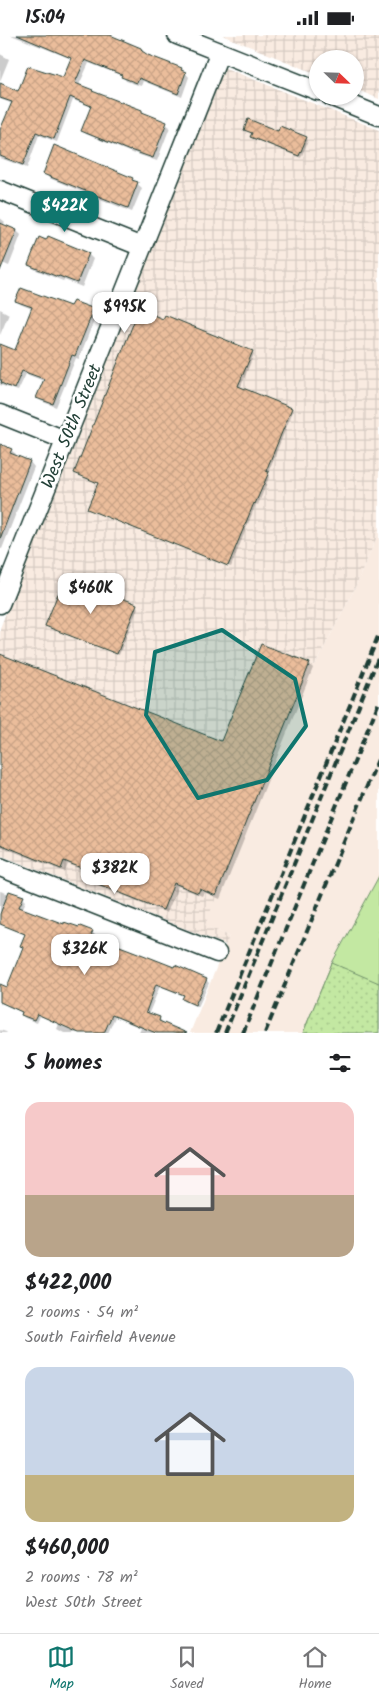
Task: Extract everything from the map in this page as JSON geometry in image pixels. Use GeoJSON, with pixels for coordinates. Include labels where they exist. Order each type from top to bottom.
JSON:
{"type":"FeatureCollection","features":[{"type":"Feature","properties":{"kind":"street"},"geometry":{"type":"LineString","coordinates":[[176,35],[309,87]]}},
{"type":"Feature","properties":{"kind":"street","name":"West 50th Street"},"geometry":{"type":"LineString","coordinates":[[0,604],[220,52]]}},
{"type":"Feature","properties":{"kind":"street"},"geometry":{"type":"LineString","coordinates":[[352,105],[379,116]]}},
{"type":"Feature","properties":{"kind":"street"},"geometry":{"type":"LineString","coordinates":[[0,190],[142,247]]}},
{"type":"Feature","properties":{"kind":"street"},"geometry":{"type":"LineString","coordinates":[[0,414],[65,440]]}},
{"type":"Feature","properties":{"kind":"street"},"geometry":{"type":"LineString","coordinates":[[0,867],[217,953]]}},
{"type":"Feature","properties":{"kind":"highlighted area"},"geometry":{"type":"Polygon","coordinates":[[[222,630],[295,679],[306,726],[267,780],[198,798],[146,715],[155,652],[222,630]]]}},
{"type":"Feature","properties":{"kind":"shaded area"},"geometry":{"type":"Polygon","coordinates":[[[222,35],[379,35],[379,99],[364,93],[364,50],[309,50],[309,71],[222,35]]]}},
{"type":"Feature","properties":{"kind":"shaded area"},"geometry":{"type":"Polygon","coordinates":[[[223,67],[309,102],[309,105],[317,105],[379,130],[379,532],[353,592],[315,665],[310,664],[205,925],[229,936],[226,945],[0,855],[0,628],[223,67]]]}},
{"type":"Feature","properties":{"kind":"shaded area"},"geometry":{"type":"Polygon","coordinates":[[[379,532],[379,876],[332,963],[303,1033],[190,1033],[229,936],[204,925],[310,663],[315,665],[353,592],[379,532]]]}},
{"type":"Feature","properties":{"kind":"green space"},"geometry":{"type":"Polygon","coordinates":[[[379,876],[379,1029],[303,1033],[332,963],[379,876]]]}},
{"type":"Feature","properties":{"kind":"green space"},"geometry":{"type":"Polygon","coordinates":[[[332,963],[379,983],[379,1033],[303,1033],[332,963]]]}},
{"type":"Feature","properties":{"kind":"building"},"geometry":{"type":"Polygon","coordinates":[[[17,35],[110,35],[141,48],[148,55],[182,68],[181,70],[186,72],[178,94],[139,78],[137,83],[85,60],[75,83],[167,122],[153,158],[130,151],[81,131],[91,106],[70,97],[54,139],[36,132],[23,165],[0,156],[0,130],[12,102],[0,98],[0,83],[18,91],[28,66],[63,77],[71,58],[17,35]]]}},
{"type":"Feature","properties":{"kind":"building"},"geometry":{"type":"Polygon","coordinates":[[[248,119],[278,131],[280,126],[307,137],[299,156],[250,137],[252,133],[244,130],[248,119]]]}},
{"type":"Feature","properties":{"kind":"building"},"geometry":{"type":"Polygon","coordinates":[[[54,145],[133,178],[132,180],[138,182],[128,208],[43,174],[54,145]]]}},
{"type":"Feature","properties":{"kind":"building"},"geometry":{"type":"Polygon","coordinates":[[[0,223],[17,230],[0,271],[0,223]]]}},
{"type":"Feature","properties":{"kind":"building"},"geometry":{"type":"Polygon","coordinates":[[[48,236],[89,253],[77,283],[28,265],[39,237],[46,240],[48,236]]]}},
{"type":"Feature","properties":{"kind":"building"},"geometry":{"type":"Polygon","coordinates":[[[21,288],[70,306],[73,301],[92,308],[90,313],[92,314],[86,329],[75,356],[72,355],[53,404],[36,398],[44,379],[22,371],[14,389],[1,383],[2,380],[0,380],[0,344],[15,350],[32,307],[15,301],[21,288]]]}},
{"type":"Feature","properties":{"kind":"building"},"geometry":{"type":"Polygon","coordinates":[[[139,309],[163,319],[165,315],[253,351],[238,386],[292,408],[266,471],[269,472],[228,566],[87,509],[98,483],[74,473],[139,309]]]}},
{"type":"Feature","properties":{"kind":"building"},"geometry":{"type":"Polygon","coordinates":[[[0,444],[12,449],[10,453],[30,461],[0,539],[0,444]]]}},
{"type":"Feature","properties":{"kind":"building"},"geometry":{"type":"Polygon","coordinates":[[[65,576],[137,604],[117,654],[45,626],[65,576]]]}},
{"type":"Feature","properties":{"kind":"building"},"geometry":{"type":"Polygon","coordinates":[[[261,644],[310,663],[216,896],[200,889],[198,893],[174,883],[163,910],[88,880],[91,872],[64,861],[61,869],[0,844],[0,654],[221,741],[261,644]]]}},
{"type":"Feature","properties":{"kind":"building"},"geometry":{"type":"Polygon","coordinates":[[[9,891],[24,896],[19,907],[64,924],[64,922],[80,926],[93,931],[91,935],[174,967],[175,965],[207,979],[195,1005],[182,999],[184,995],[156,984],[146,1012],[160,1017],[159,1021],[187,1033],[156,1033],[112,1015],[104,1033],[79,1033],[37,1014],[34,1020],[21,1015],[22,1012],[0,1002],[0,984],[7,987],[23,947],[20,946],[25,934],[0,924],[0,914],[9,891]]]}},
{"type":"Feature","properties":{"kind":"railway"},"geometry":{"type":"LineString","coordinates":[[216,1033],[379,634]]}},
{"type":"Feature","properties":{"kind":"railway"},"geometry":{"type":"LineString","coordinates":[[225,1033],[379,656]]}},
{"type":"Feature","properties":{"kind":"railway"},"geometry":{"type":"LineString","coordinates":[[243,1033],[379,702]]}},
{"type":"Feature","properties":{"kind":"railway"},"geometry":{"type":"LineString","coordinates":[[265,1033],[379,757]]}}]}
